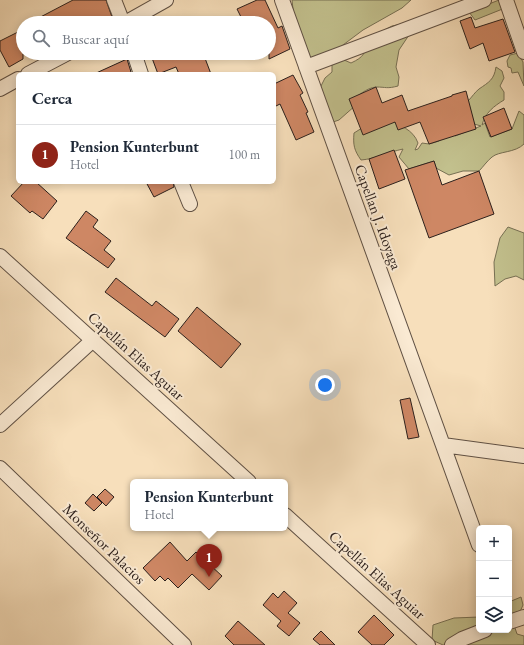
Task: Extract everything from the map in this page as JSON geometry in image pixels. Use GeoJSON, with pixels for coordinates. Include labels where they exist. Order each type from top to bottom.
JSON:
{"type":"FeatureCollection","features":[{"type":"Feature","properties":{"kind":"street"},"geometry":{"type":"LineString","coordinates":[[114,0],[121,16]]}},
{"type":"Feature","properties":{"kind":"street"},"geometry":{"type":"LineString","coordinates":[[137,16],[166,0]]}},
{"type":"Feature","properties":{"kind":"street","name":"Capellan J. Idoyaga"},"geometry":{"type":"LineString","coordinates":[[282,0],[476,537]]}},
{"type":"Feature","properties":{"kind":"street"},"geometry":{"type":"LineString","coordinates":[[306,67],[484,0]]}},
{"type":"Feature","properties":{"kind":"street"},"geometry":{"type":"LineString","coordinates":[[506,0],[524,52]]}},
{"type":"Feature","properties":{"kind":"street"},"geometry":{"type":"LineString","coordinates":[[32,72],[55,60]]}},
{"type":"Feature","properties":{"kind":"street"},"geometry":{"type":"LineString","coordinates":[[136,60],[140,72]]}},
{"type":"Feature","properties":{"kind":"street"},"geometry":{"type":"LineString","coordinates":[[0,89],[16,80]]}},
{"type":"Feature","properties":{"kind":"street"},"geometry":{"type":"LineString","coordinates":[[183,184],[190,204]]}},
{"type":"Feature","properties":{"kind":"street","name":"Capellán Elias Aguiar"},"geometry":{"type":"LineString","coordinates":[[0,256],[246,479]]}},
{"type":"Feature","properties":{"kind":"street"},"geometry":{"type":"LineString","coordinates":[[0,425],[93,340]]}},
{"type":"Feature","properties":{"kind":"street"},"geometry":{"type":"LineString","coordinates":[[443,445],[524,456]]}},
{"type":"Feature","properties":{"kind":"street","name":"Monseñor Palacios"},"geometry":{"type":"LineString","coordinates":[[0,468],[184,645]]}},
{"type":"Feature","properties":{"kind":"street","name":"Capellán Elias Aguiar"},"geometry":{"type":"LineString","coordinates":[[288,518],[428,645]]}},
{"type":"Feature","properties":{"kind":"street"},"geometry":{"type":"LineString","coordinates":[[512,621],[524,617]]}},
{"type":"Feature","properties":{"kind":"street"},"geometry":{"type":"LineString","coordinates":[[452,645],[477,633]]}},
{"type":"Feature","properties":{"kind":"shaded area"},"geometry":{"type":"Polygon","coordinates":[[[292,0],[411,0],[402,8],[363,30],[323,60],[298,55],[292,0]]]}},
{"type":"Feature","properties":{"kind":"shaded area"},"geometry":{"type":"Polygon","coordinates":[[[499,0],[505,8],[475,20],[469,12],[499,0]]]}},
{"type":"Feature","properties":{"kind":"shaded area"},"geometry":{"type":"Polygon","coordinates":[[[406,23],[411,32],[399,50],[396,67],[399,77],[398,86],[389,88],[376,87],[365,91],[350,102],[356,105],[339,120],[327,124],[320,88],[325,78],[332,72],[332,64],[344,60],[351,63],[355,61],[364,54],[367,39],[392,26],[406,23]]]}},
{"type":"Feature","properties":{"kind":"shaded area"},"geometry":{"type":"Polygon","coordinates":[[[518,53],[523,62],[524,86],[518,72],[512,73],[511,68],[508,67],[507,61],[510,55],[518,53]]]}},
{"type":"Feature","properties":{"kind":"shaded area"},"geometry":{"type":"Polygon","coordinates":[[[496,67],[502,71],[504,78],[500,86],[504,92],[504,100],[490,110],[482,125],[485,123],[490,137],[512,129],[519,111],[524,115],[524,144],[520,147],[495,155],[488,160],[479,171],[463,171],[449,175],[436,168],[434,161],[409,169],[399,157],[403,149],[361,160],[354,147],[354,133],[362,128],[388,119],[406,128],[413,134],[418,143],[415,150],[418,149],[422,143],[429,144],[439,141],[449,120],[455,136],[481,126],[474,124],[468,101],[490,80],[494,75],[496,67]]]}},
{"type":"Feature","properties":{"kind":"shaded area"},"geometry":{"type":"Polygon","coordinates":[[[508,227],[524,233],[524,280],[516,276],[505,279],[495,286],[494,262],[500,238],[508,227]]]}},
{"type":"Feature","properties":{"kind":"shaded area"},"geometry":{"type":"Polygon","coordinates":[[[521,597],[523,605],[514,625],[517,634],[524,636],[524,645],[443,645],[432,640],[433,625],[454,618],[476,617],[476,633],[512,633],[512,601],[521,597]]]}},
{"type":"Feature","properties":{"kind":"building"},"geometry":{"type":"Polygon","coordinates":[[[73,0],[106,0],[112,16],[42,16],[73,0]]]}},
{"type":"Feature","properties":{"kind":"building"},"geometry":{"type":"Polygon","coordinates":[[[257,0],[265,0],[272,16],[240,16],[237,9],[257,0]]]}},
{"type":"Feature","properties":{"kind":"building"},"geometry":{"type":"Polygon","coordinates":[[[471,17],[475,28],[503,19],[515,52],[489,61],[483,43],[470,49],[460,21],[471,17]]]}},
{"type":"Feature","properties":{"kind":"building"},"geometry":{"type":"Polygon","coordinates":[[[276,24],[278,28],[282,26],[290,49],[276,56],[276,24]]]}},
{"type":"Feature","properties":{"kind":"building"},"geometry":{"type":"Polygon","coordinates":[[[16,33],[16,60],[21,60],[9,67],[0,50],[0,41],[16,33]]]}},
{"type":"Feature","properties":{"kind":"building"},"geometry":{"type":"Polygon","coordinates":[[[127,60],[131,72],[98,72],[127,60]]]}},
{"type":"Feature","properties":{"kind":"building"},"geometry":{"type":"Polygon","coordinates":[[[153,60],[206,60],[210,72],[178,72],[176,67],[163,72],[157,72],[153,60]]]}},
{"type":"Feature","properties":{"kind":"building"},"geometry":{"type":"Polygon","coordinates":[[[293,75],[303,93],[300,95],[308,112],[306,113],[314,132],[296,140],[280,104],[276,106],[276,83],[293,75]]]}},
{"type":"Feature","properties":{"kind":"building"},"geometry":{"type":"Polygon","coordinates":[[[376,87],[382,103],[402,95],[408,111],[466,91],[476,129],[429,144],[420,122],[398,130],[395,122],[363,135],[349,99],[376,87]]]}},
{"type":"Feature","properties":{"kind":"building"},"geometry":{"type":"Polygon","coordinates":[[[504,108],[512,129],[491,137],[483,117],[504,108]]]}},
{"type":"Feature","properties":{"kind":"building"},"geometry":{"type":"Polygon","coordinates":[[[394,150],[405,179],[379,189],[369,159],[394,150]]]}},
{"type":"Feature","properties":{"kind":"building"},"geometry":{"type":"Polygon","coordinates":[[[434,161],[442,185],[479,171],[494,214],[429,238],[405,170],[434,161]]]}},
{"type":"Feature","properties":{"kind":"building"},"geometry":{"type":"Polygon","coordinates":[[[22,184],[38,184],[57,201],[43,219],[32,211],[30,213],[11,196],[22,184]]]}},
{"type":"Feature","properties":{"kind":"building"},"geometry":{"type":"Polygon","coordinates":[[[147,184],[173,184],[174,187],[154,197],[147,184]]]}},
{"type":"Feature","properties":{"kind":"building"},"geometry":{"type":"Polygon","coordinates":[[[86,211],[98,220],[93,227],[111,241],[104,250],[115,259],[108,268],[66,238],[86,211]]]}},
{"type":"Feature","properties":{"kind":"building"},"geometry":{"type":"Polygon","coordinates":[[[116,278],[152,306],[156,301],[179,319],[165,337],[105,292],[116,278]]]}},
{"type":"Feature","properties":{"kind":"building"},"geometry":{"type":"Polygon","coordinates":[[[197,307],[241,344],[221,368],[178,331],[197,307]]]}},
{"type":"Feature","properties":{"kind":"building"},"geometry":{"type":"Polygon","coordinates":[[[410,398],[419,437],[408,439],[400,400],[410,398]]]}},
{"type":"Feature","properties":{"kind":"building"},"geometry":{"type":"Polygon","coordinates":[[[105,489],[114,497],[106,506],[97,497],[105,489]]]}},
{"type":"Feature","properties":{"kind":"building"},"geometry":{"type":"Polygon","coordinates":[[[93,494],[102,503],[94,511],[85,503],[93,494]]]}},
{"type":"Feature","properties":{"kind":"building"},"geometry":{"type":"Polygon","coordinates":[[[170,542],[187,561],[196,552],[222,576],[209,590],[192,574],[178,588],[168,578],[165,581],[160,576],[155,581],[143,568],[170,542]]]}},
{"type":"Feature","properties":{"kind":"building"},"geometry":{"type":"Polygon","coordinates":[[[284,591],[297,603],[288,613],[300,623],[289,636],[277,626],[281,621],[263,605],[273,593],[278,598],[284,591]]]}},
{"type":"Feature","properties":{"kind":"building"},"geometry":{"type":"Polygon","coordinates":[[[374,615],[394,635],[384,645],[372,645],[358,632],[374,615]]]}},
{"type":"Feature","properties":{"kind":"building"},"geometry":{"type":"Polygon","coordinates":[[[238,621],[265,645],[234,645],[225,636],[238,621]]]}},
{"type":"Feature","properties":{"kind":"building"},"geometry":{"type":"Polygon","coordinates":[[[321,631],[335,645],[320,645],[313,639],[321,631]]]}},
{"type":"Feature","properties":{"kind":"place","name":"Pension Kunterbunt"},"geometry":{"type":"Point","coordinates":[209,577]}}]}
